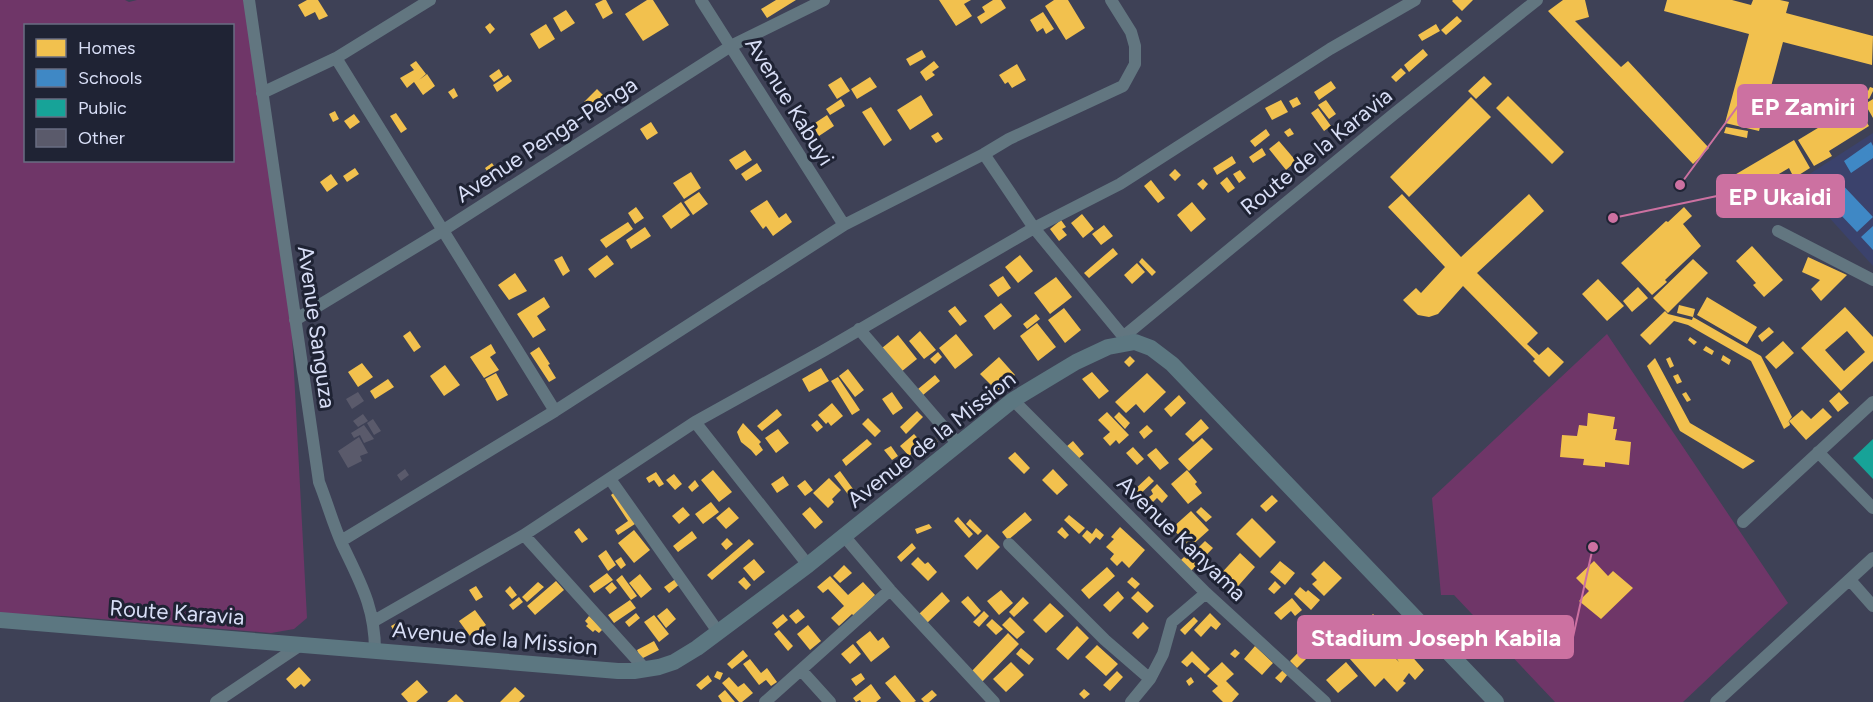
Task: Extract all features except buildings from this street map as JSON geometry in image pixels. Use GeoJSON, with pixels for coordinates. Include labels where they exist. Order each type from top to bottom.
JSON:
{"type":"FeatureCollection","features":[{"type":"Feature","properties":{"kind":"street","name":"Avenue Sanguza"},"geometry":{"type":"LineString","coordinates":[[249,0],[320,482],[374,621],[375,651]]}},
{"type":"Feature","properties":{"kind":"street"},"geometry":{"type":"LineString","coordinates":[[262,93],[336,58],[430,0]]}},
{"type":"Feature","properties":{"kind":"street","name":"Avenue Kabuyi"},"geometry":{"type":"LineString","coordinates":[[701,0],[844,225]]}},
{"type":"Feature","properties":{"kind":"street","name":"Avenue Penga-Penga"},"geometry":{"type":"LineString","coordinates":[[295,320],[442,231],[731,46],[824,0]]}},
{"type":"Feature","properties":{"kind":"street"},"geometry":{"type":"LineString","coordinates":[[341,541],[555,411],[844,225],[1036,126],[1123,86],[1135,64],[1135,46],[1131,32],[1112,0]]}},
{"type":"Feature","properties":{"kind":"street","name":"Avenue de la Mission"},"geometry":{"type":"LineString","coordinates":[[374,621],[524,534],[695,422],[823,351],[1034,228],[1120,184],[1231,115],[1330,49],[1416,0]]}},
{"type":"Feature","properties":{"kind":"street","name":"Route de la Karavia"},"geometry":{"type":"LineString","coordinates":[[1126,340],[1394,114],[1537,0]]}},
{"type":"Feature","properties":{"kind":"street"},"geometry":{"type":"LineString","coordinates":[[336,58],[555,411]]}},
{"type":"Feature","properties":{"kind":"street"},"geometry":{"type":"LineString","coordinates":[[984,154],[1034,228],[1126,340],[1151,348],[1172,364],[1496,702]]}},
{"type":"Feature","properties":{"kind":"street"},"geometry":{"type":"LineString","coordinates":[[1778,231],[1873,280]]}},
{"type":"Feature","properties":{"kind":"street"},"geometry":{"type":"LineString","coordinates":[[859,329],[958,444]]}},
{"type":"Feature","properties":{"kind":"street","name":"Avenue de la Mission"},"geometry":{"type":"LineString","coordinates":[[351,648],[618,671],[646,670],[674,662],[719,633],[808,565],[1013,400],[1090,355],[1126,340]]}},
{"type":"Feature","properties":{"kind":"street","name":"Avenue Kanyama"},"geometry":{"type":"LineString","coordinates":[[1013,400],[1206,593],[1325,702]]}},
{"type":"Feature","properties":{"kind":"street"},"geometry":{"type":"LineString","coordinates":[[1743,522],[1873,402]]}},
{"type":"Feature","properties":{"kind":"street"},"geometry":{"type":"LineString","coordinates":[[695,422],[808,565]]}},
{"type":"Feature","properties":{"kind":"street"},"geometry":{"type":"LineString","coordinates":[[1818,452],[1873,508]]}},
{"type":"Feature","properties":{"kind":"street"},"geometry":{"type":"LineString","coordinates":[[610,479],[719,633]]}},
{"type":"Feature","properties":{"kind":"street"},"geometry":{"type":"LineString","coordinates":[[524,534],[646,670]]}},
{"type":"Feature","properties":{"kind":"street"},"geometry":{"type":"LineString","coordinates":[[844,536],[890,590],[994,702]]}},
{"type":"Feature","properties":{"kind":"street"},"geometry":{"type":"LineString","coordinates":[[1009,544],[1105,640],[1150,679]]}},
{"type":"Feature","properties":{"kind":"street"},"geometry":{"type":"LineString","coordinates":[[1716,702],[1873,558]]}},
{"type":"Feature","properties":{"kind":"street"},"geometry":{"type":"LineString","coordinates":[[1850,580],[1873,606]]}},
{"type":"Feature","properties":{"kind":"street"},"geometry":{"type":"LineString","coordinates":[[765,702],[890,590]]}},
{"type":"Feature","properties":{"kind":"street"},"geometry":{"type":"LineString","coordinates":[[1131,702],[1150,679],[1166,648],[1172,622],[1206,593]]}},
{"type":"Feature","properties":{"kind":"street","name":"Route Karavia"},"geometry":{"type":"LineString","coordinates":[[0,620],[351,648]]}},
{"type":"Feature","properties":{"kind":"street"},"geometry":{"type":"LineString","coordinates":[[216,702],[303,644]]}},
{"type":"Feature","properties":{"kind":"street"},"geometry":{"type":"LineString","coordinates":[[801,670],[830,702]]}},
{"type":"Feature","properties":{"kind":"shaded area"},"geometry":{"type":"Polygon","coordinates":[[[0,0],[125,0],[129,2],[137,0],[249,0],[289,278],[307,618],[294,629],[271,633],[64,616],[0,614],[0,0]]]}},
{"type":"Feature","properties":{"kind":"shaded area"},"geometry":{"type":"Polygon","coordinates":[[[1873,133],[1873,266],[1797,182],[1873,133]]]}},
{"type":"Feature","properties":{"kind":"shaded area"},"geometry":{"type":"Polygon","coordinates":[[[1607,334],[1788,603],[1683,702],[1555,702],[1454,595],[1441,595],[1432,498],[1607,334]]]}},
{"type":"Feature","properties":{"kind":"place","name":"EP Zamiri"},"geometry":{"type":"Point","coordinates":[1680,185]}},
{"type":"Feature","properties":{"kind":"place","name":"EP Ukaidi"},"geometry":{"type":"Point","coordinates":[1613,218]}},
{"type":"Feature","properties":{"kind":"place","name":"Stadium Joseph Kabila"},"geometry":{"type":"Point","coordinates":[1593,547]}}]}
